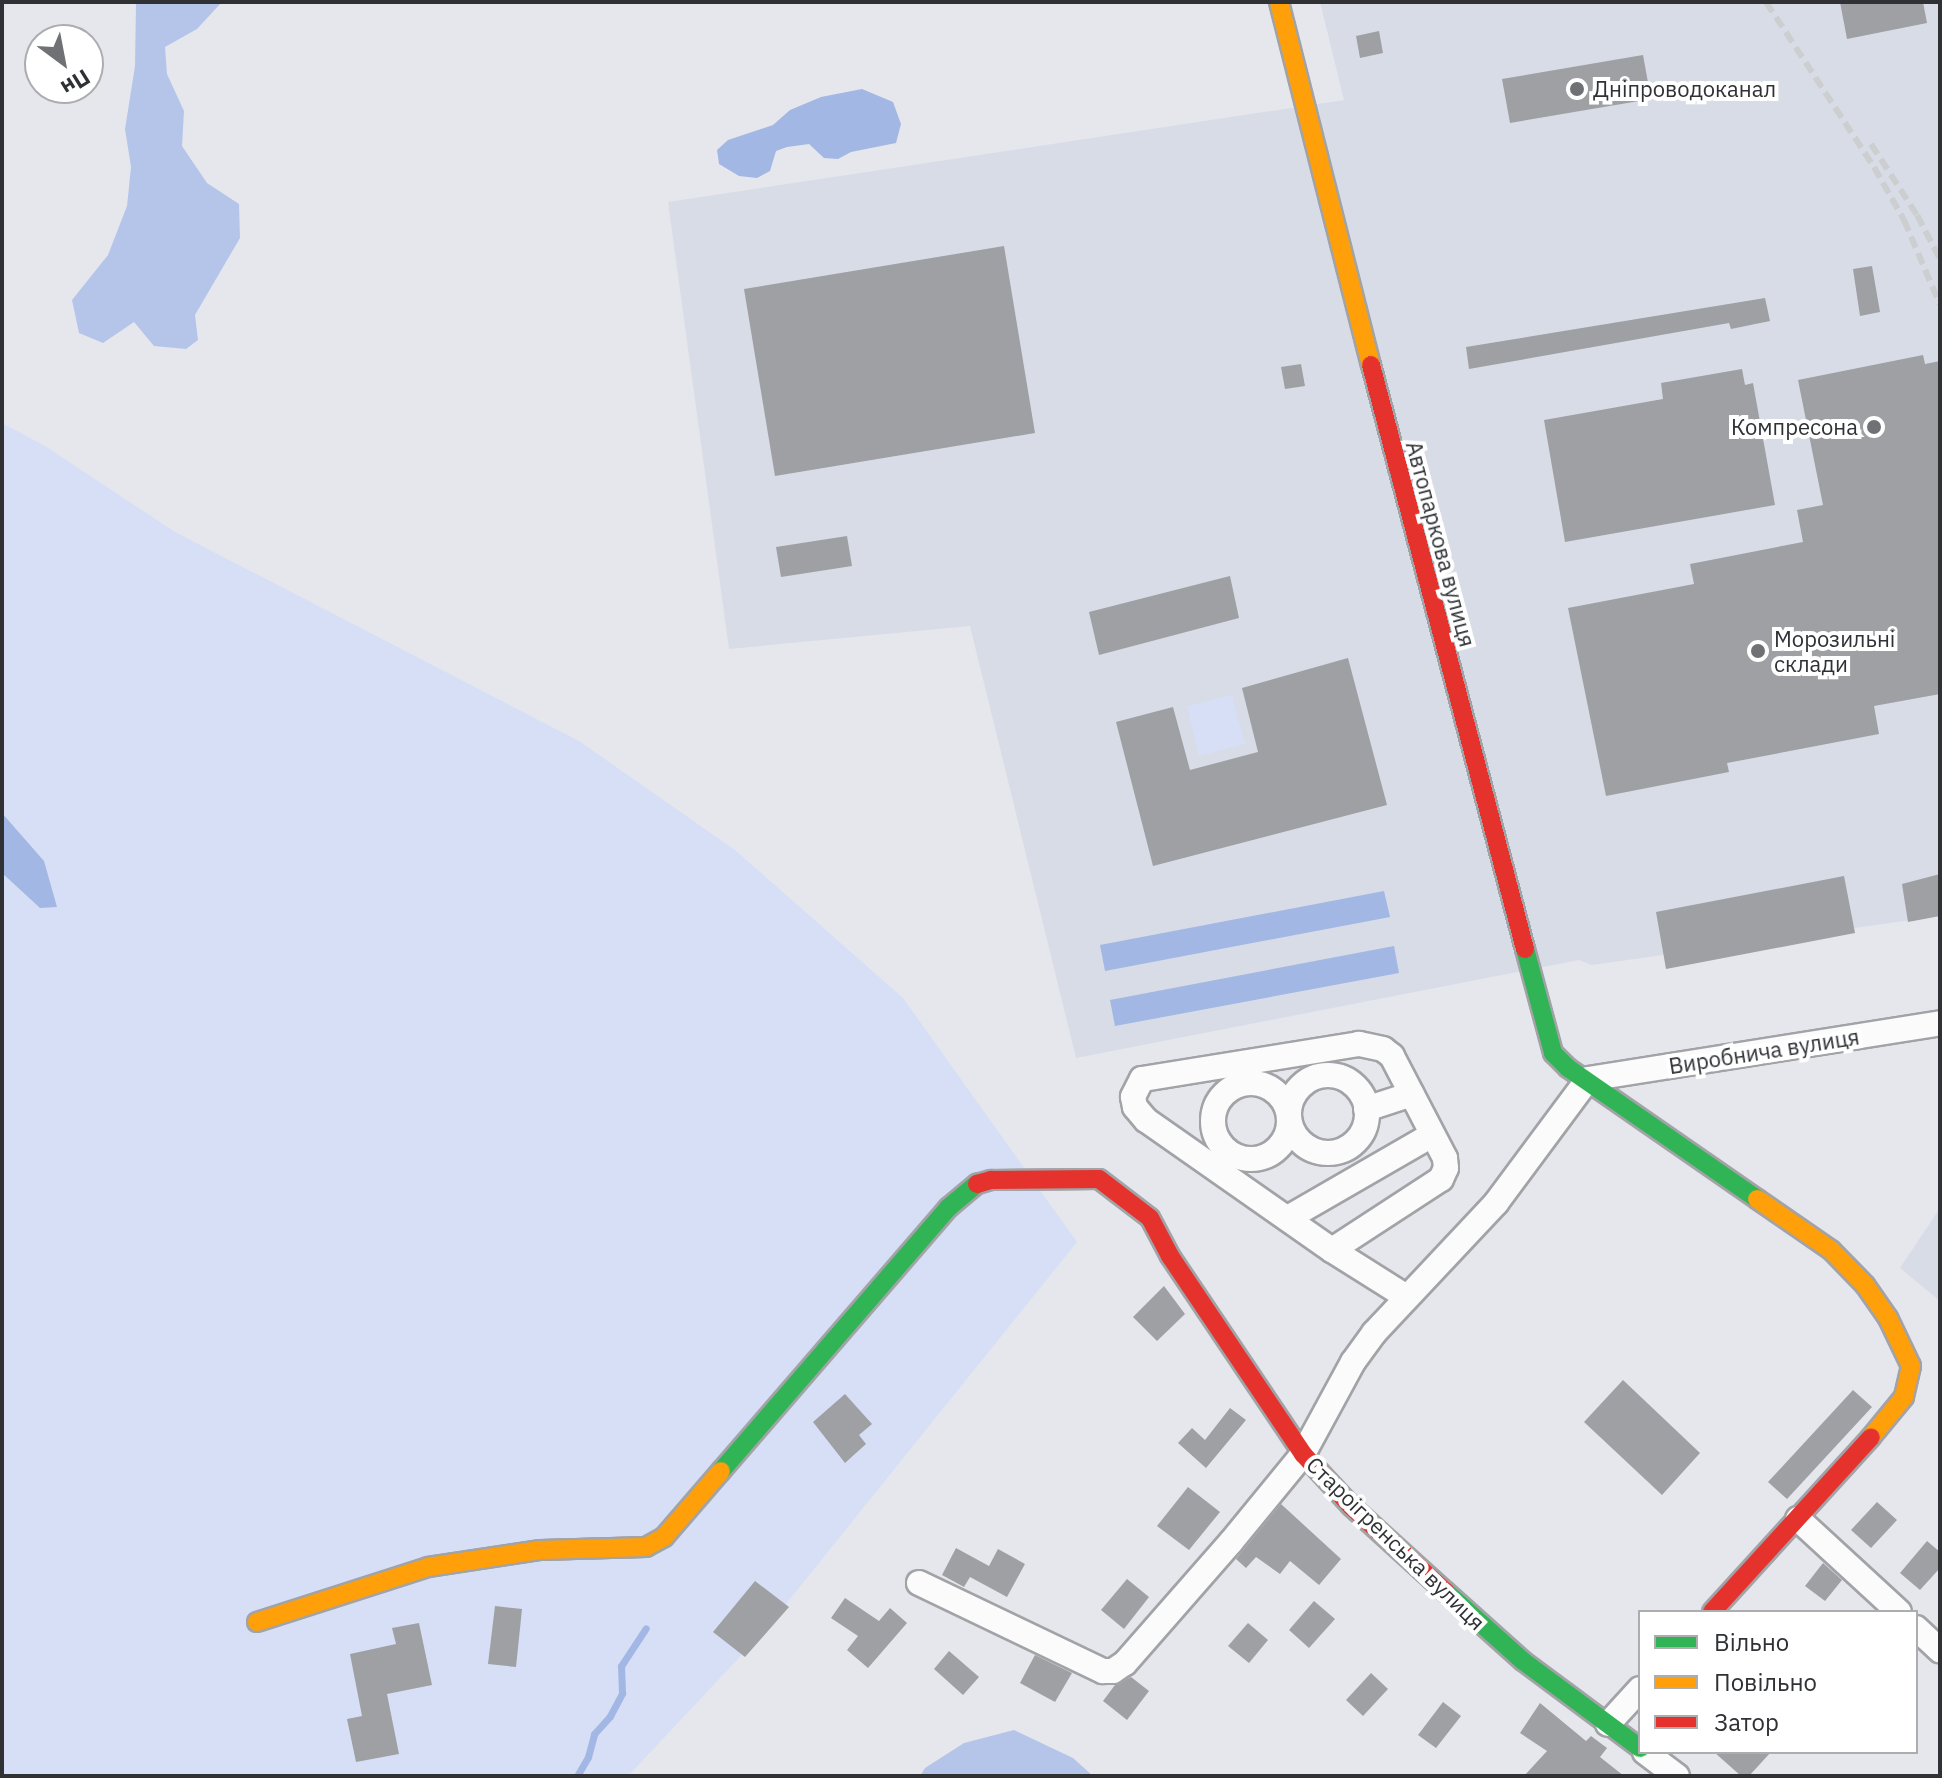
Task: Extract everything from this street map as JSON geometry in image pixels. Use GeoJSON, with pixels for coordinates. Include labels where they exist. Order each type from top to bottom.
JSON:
{"type":"FeatureCollection","features":[{"type":"Feature","properties":{"kind":"street","name":"Автопаркова вулиця"},"geometry":{"type":"LineString","coordinates":[[1279,2],[1422,568],[1553,1053],[1568,1068],[1831,1250],[1865,1285],[1911,1366],[1904,1397],[1714,1610]]}},
{"type":"Feature","properties":{"kind":"street","name":"Виробнича вулиця"},"geometry":{"type":"LineString","coordinates":[[1588,1079],[1940,1023]]}},
{"type":"Feature","properties":{"kind":"street"},"geometry":{"type":"LineString","coordinates":[[1332,1250],[1441,1179],[1445,1158],[1392,1056],[1383,1049],[1359,1044],[1142,1079],[1133,1097],[1135,1107],[1146,1120],[1332,1250],[1405,1296]]}},
{"type":"Feature","properties":{"kind":"street"},"geometry":{"type":"LineString","coordinates":[[1317,1076],[1340,1077],[1350,1082],[1364,1099],[1366,1109],[1366,1120],[1357,1140],[1348,1147],[1327,1153],[1306,1147],[1291,1130],[1292,1097],[1317,1076]]}},
{"type":"Feature","properties":{"kind":"street"},"geometry":{"type":"LineString","coordinates":[[919,1583],[1103,1671],[1113,1671],[1125,1663],[1303,1454],[1353,1362],[1405,1296],[1496,1203],[1588,1079]]}},
{"type":"Feature","properties":{"kind":"street"},"geometry":{"type":"LineString","coordinates":[[1366,1109],[1412,1094]]}},
{"type":"Feature","properties":{"kind":"street"},"geometry":{"type":"LineString","coordinates":[[1288,1218],[1432,1135]]}},
{"type":"Feature","properties":{"kind":"street","name":"Староігренська вулиця"},"geometry":{"type":"LineString","coordinates":[[257,1622],[428,1567],[541,1550],[624,1551],[646,1547],[664,1537],[938,1219],[974,1185],[991,1180],[1099,1179],[1150,1218],[1170,1256],[1303,1454],[1351,1506],[1511,1651],[1638,1746]]}},
{"type":"Feature","properties":{"kind":"street"},"geometry":{"type":"LineString","coordinates":[[1798,1519],[1897,1610]]}},
{"type":"Feature","properties":{"kind":"street"},"geometry":{"type":"LineString","coordinates":[[1918,1630],[1940,1650]]}},
{"type":"Feature","properties":{"kind":"street"},"geometry":{"type":"LineString","coordinates":[[1608,1724],[1638,1691]]}},
{"type":"Feature","properties":{"kind":"street"},"geometry":{"type":"LineString","coordinates":[[1648,1754],[1677,1776]]}},
{"type":"Feature","properties":{"kind":"shaded area"},"geometry":{"type":"Polygon","coordinates":[[[136,2],[222,2],[197,29],[165,47],[167,74],[184,111],[182,146],[207,183],[239,204],[240,238],[195,315],[198,340],[186,349],[154,346],[134,322],[103,343],[79,333],[72,300],[108,255],[127,206],[131,167],[125,129],[135,66],[136,2]]]}},
{"type":"Feature","properties":{"kind":"shaded area"},"geometry":{"type":"Polygon","coordinates":[[[1320,2],[1940,2],[1940,916],[1592,965],[1579,960],[1076,1058],[970,626],[729,649],[668,202],[1344,100],[1320,2]]]}},
{"type":"Feature","properties":{"kind":"shaded area"},"geometry":{"type":"Polygon","coordinates":[[[862,89],[893,102],[901,124],[896,143],[851,152],[838,159],[824,158],[809,144],[787,147],[776,151],[770,171],[757,178],[739,176],[719,164],[717,150],[728,140],[773,125],[790,110],[821,97],[862,89]]]}},
{"type":"Feature","properties":{"kind":"shaded area"},"geometry":{"type":"Polygon","coordinates":[[[2,423],[45,446],[175,532],[579,741],[735,850],[903,998],[1077,1242],[765,1630],[628,1776],[2,1776],[2,873],[40,908],[44,861],[2,813],[2,423]]]}},
{"type":"Feature","properties":{"kind":"shaded area"},"geometry":{"type":"Polygon","coordinates":[[[1232,695],[1245,744],[1199,756],[1187,706],[1232,695]]]}},
{"type":"Feature","properties":{"kind":"shaded area"},"geometry":{"type":"Polygon","coordinates":[[[2,813],[44,861],[57,907],[40,908],[2,873],[2,813]]]}},
{"type":"Feature","properties":{"kind":"shaded area"},"geometry":{"type":"Polygon","coordinates":[[[1384,891],[1390,917],[1105,971],[1100,945],[1384,891]]]}},
{"type":"Feature","properties":{"kind":"shaded area"},"geometry":{"type":"Polygon","coordinates":[[[1394,946],[1399,973],[1115,1026],[1110,1000],[1394,946]]]}},
{"type":"Feature","properties":{"kind":"shaded area"},"geometry":{"type":"Polygon","coordinates":[[[1940,1208],[1940,1301],[1900,1268],[1940,1208]]]}},
{"type":"Feature","properties":{"kind":"shaded area"},"geometry":{"type":"Polygon","coordinates":[[[1014,1730],[1073,1758],[1093,1776],[920,1776],[925,1768],[964,1743],[1014,1730]]]}},
{"type":"Feature","properties":{"kind":"building"},"geometry":{"type":"Polygon","coordinates":[[[1840,2],[1923,2],[1927,23],[1847,39],[1840,2]]]}},
{"type":"Feature","properties":{"kind":"building"},"geometry":{"type":"Polygon","coordinates":[[[1379,31],[1383,53],[1360,58],[1356,36],[1379,31]]]}},
{"type":"Feature","properties":{"kind":"building","name":"Дніпроводоканал"},"geometry":{"type":"Polygon","coordinates":[[[1643,55],[1651,99],[1510,123],[1502,79],[1643,55]]]}},
{"type":"Feature","properties":{"kind":"building"},"geometry":{"type":"Polygon","coordinates":[[[1004,246],[1035,433],[775,476],[744,289],[1004,246]]]}},
{"type":"Feature","properties":{"kind":"building"},"geometry":{"type":"Polygon","coordinates":[[[1872,266],[1880,312],[1860,316],[1853,269],[1872,266]]]}},
{"type":"Feature","properties":{"kind":"building"},"geometry":{"type":"Polygon","coordinates":[[[1765,298],[1770,321],[1731,329],[1729,323],[1469,369],[1466,347],[1765,298]]]}},
{"type":"Feature","properties":{"kind":"building","name":"Морозильні склади"},"geometry":{"type":"Polygon","coordinates":[[[1923,355],[1925,364],[1940,361],[1940,694],[1874,706],[1879,734],[1727,763],[1729,772],[1606,796],[1568,608],[1694,584],[1690,564],[1803,542],[1797,510],[1823,505],[1798,380],[1923,355]]]}},
{"type":"Feature","properties":{"kind":"building"},"geometry":{"type":"Polygon","coordinates":[[[1301,364],[1305,386],[1285,389],[1281,367],[1301,364]]]}},
{"type":"Feature","properties":{"kind":"building"},"geometry":{"type":"Polygon","coordinates":[[[1742,369],[1745,385],[1753,383],[1775,505],[1565,542],[1544,420],[1663,399],[1661,383],[1742,369]]]}},
{"type":"Feature","properties":{"kind":"building"},"geometry":{"type":"Polygon","coordinates":[[[847,536],[852,566],[781,577],[776,547],[847,536]]]}},
{"type":"Feature","properties":{"kind":"building"},"geometry":{"type":"Polygon","coordinates":[[[1230,576],[1239,618],[1099,655],[1089,612],[1230,576]]]}},
{"type":"Feature","properties":{"kind":"building"},"geometry":{"type":"Polygon","coordinates":[[[1348,658],[1387,805],[1153,866],[1116,722],[1173,707],[1190,770],[1258,752],[1242,688],[1348,658]]]}},
{"type":"Feature","properties":{"kind":"building"},"geometry":{"type":"Polygon","coordinates":[[[1940,874],[1940,916],[1908,922],[1902,884],[1940,874]]]}},
{"type":"Feature","properties":{"kind":"building"},"geometry":{"type":"Polygon","coordinates":[[[1844,876],[1855,933],[1666,969],[1656,912],[1844,876]]]}},
{"type":"Feature","properties":{"kind":"building"},"geometry":{"type":"Polygon","coordinates":[[[1164,1286],[1185,1314],[1157,1341],[1133,1317],[1164,1286]]]}},
{"type":"Feature","properties":{"kind":"building"},"geometry":{"type":"Polygon","coordinates":[[[1623,1380],[1700,1453],[1662,1495],[1584,1422],[1623,1380]]]}},
{"type":"Feature","properties":{"kind":"building"},"geometry":{"type":"Polygon","coordinates":[[[1853,1390],[1872,1407],[1787,1499],[1768,1482],[1853,1390]]]}},
{"type":"Feature","properties":{"kind":"building"},"geometry":{"type":"Polygon","coordinates":[[[845,1394],[872,1424],[859,1435],[866,1444],[845,1463],[813,1422],[845,1394]]]}},
{"type":"Feature","properties":{"kind":"building"},"geometry":{"type":"Polygon","coordinates":[[[1230,1408],[1246,1420],[1206,1468],[1178,1443],[1192,1428],[1205,1440],[1230,1408]]]}},
{"type":"Feature","properties":{"kind":"building"},"geometry":{"type":"Polygon","coordinates":[[[1188,1487],[1220,1512],[1189,1550],[1157,1526],[1188,1487]]]}},
{"type":"Feature","properties":{"kind":"building"},"geometry":{"type":"Polygon","coordinates":[[[1877,1502],[1897,1520],[1871,1548],[1851,1530],[1877,1502]]]}},
{"type":"Feature","properties":{"kind":"building"},"geometry":{"type":"Polygon","coordinates":[[[1281,1504],[1341,1559],[1319,1585],[1290,1561],[1280,1574],[1256,1557],[1246,1568],[1236,1559],[1281,1504]]]}},
{"type":"Feature","properties":{"kind":"building"},"geometry":{"type":"Polygon","coordinates":[[[1927,1541],[1940,1552],[1940,1568],[1920,1590],[1900,1573],[1927,1541]]]}},
{"type":"Feature","properties":{"kind":"building"},"geometry":{"type":"Polygon","coordinates":[[[956,1548],[989,1566],[998,1549],[1025,1564],[1007,1597],[970,1577],[964,1587],[942,1575],[956,1548]]]}},
{"type":"Feature","properties":{"kind":"building"},"geometry":{"type":"Polygon","coordinates":[[[1823,1563],[1842,1580],[1825,1601],[1805,1586],[1823,1563]]]}},
{"type":"Feature","properties":{"kind":"building"},"geometry":{"type":"Polygon","coordinates":[[[1127,1579],[1149,1597],[1124,1629],[1101,1610],[1127,1579]]]}},
{"type":"Feature","properties":{"kind":"building"},"geometry":{"type":"Polygon","coordinates":[[[755,1581],[789,1607],[745,1657],[713,1632],[755,1581]]]}},
{"type":"Feature","properties":{"kind":"building"},"geometry":{"type":"Polygon","coordinates":[[[845,1598],[879,1621],[890,1608],[907,1623],[868,1668],[847,1650],[858,1636],[831,1618],[845,1598]]]}},
{"type":"Feature","properties":{"kind":"building"},"geometry":{"type":"Polygon","coordinates":[[[1314,1601],[1335,1619],[1309,1648],[1289,1630],[1314,1601]]]}},
{"type":"Feature","properties":{"kind":"building"},"geometry":{"type":"Polygon","coordinates":[[[495,1606],[522,1609],[516,1667],[488,1664],[495,1606]]]}},
{"type":"Feature","properties":{"kind":"building"},"geometry":{"type":"Polygon","coordinates":[[[419,1623],[432,1685],[387,1694],[399,1754],[356,1762],[347,1719],[362,1716],[350,1654],[396,1644],[392,1628],[419,1623]]]}},
{"type":"Feature","properties":{"kind":"building"},"geometry":{"type":"Polygon","coordinates":[[[1248,1623],[1268,1640],[1249,1663],[1228,1646],[1248,1623]]]}},
{"type":"Feature","properties":{"kind":"building"},"geometry":{"type":"Polygon","coordinates":[[[949,1651],[979,1677],[963,1695],[934,1669],[949,1651]]]}},
{"type":"Feature","properties":{"kind":"building"},"geometry":{"type":"Polygon","coordinates":[[[1035,1655],[1072,1673],[1055,1702],[1020,1683],[1035,1655]]]}},
{"type":"Feature","properties":{"kind":"building"},"geometry":{"type":"Polygon","coordinates":[[[1371,1673],[1388,1689],[1363,1716],[1346,1700],[1371,1673]]]}},
{"type":"Feature","properties":{"kind":"building"},"geometry":{"type":"Polygon","coordinates":[[[1131,1677],[1149,1691],[1127,1720],[1103,1701],[1115,1685],[1131,1677]]]}},
{"type":"Feature","properties":{"kind":"building"},"geometry":{"type":"Polygon","coordinates":[[[1443,1702],[1461,1716],[1436,1748],[1418,1735],[1443,1702]]]}},
{"type":"Feature","properties":{"kind":"building"},"geometry":{"type":"Polygon","coordinates":[[[1540,1703],[1586,1741],[1591,1736],[1607,1748],[1600,1757],[1624,1776],[1524,1776],[1547,1751],[1520,1733],[1540,1703]]]}},
{"type":"Feature","properties":{"kind":"building"},"geometry":{"type":"Polygon","coordinates":[[[1716,1754],[1769,1754],[1749,1776],[1741,1776],[1716,1754]]]}},
{"type":"Feature","properties":{"kind":"waterway"},"geometry":{"type":"LineString","coordinates":[[577,1776],[588,1757],[594,1734],[610,1716],[622,1693],[621,1666],[646,1628]]}},
{"type":"Feature","properties":{"kind":"railway"},"geometry":{"type":"LineString","coordinates":[[1766,2],[1874,167],[1904,220],[1940,305]]}},
{"type":"Feature","properties":{"kind":"railway"},"geometry":{"type":"LineString","coordinates":[[1871,144],[1917,215],[1940,259]]}},
{"type":"Feature","properties":{"kind":"traffic: fast"},"geometry":{"type":"LineString","coordinates":[[1525,949],[1553,1053],[1568,1068],[1757,1199]]}},
{"type":"Feature","properties":{"kind":"traffic: fast"},"geometry":{"type":"LineString","coordinates":[[721,1471],[948,1208],[977,1184]]}},
{"type":"Feature","properties":{"kind":"traffic: fast"},"geometry":{"type":"LineString","coordinates":[[1446,1592],[1523,1661],[1638,1747]]}},
{"type":"Feature","properties":{"kind":"traffic: slow"},"geometry":{"type":"LineString","coordinates":[[1279,2],[1371,365]]}},
{"type":"Feature","properties":{"kind":"traffic: slow"},"geometry":{"type":"LineString","coordinates":[[1757,1199],[1831,1250],[1865,1285],[1888,1318],[1911,1366],[1904,1397],[1871,1437]]}},
{"type":"Feature","properties":{"kind":"traffic: slow"},"geometry":{"type":"LineString","coordinates":[[257,1622],[428,1567],[541,1550],[646,1547],[664,1537],[721,1471]]}},
{"type":"Feature","properties":{"kind":"traffic: jam"},"geometry":{"type":"LineString","coordinates":[[1371,365],[1525,949]]}},
{"type":"Feature","properties":{"kind":"traffic: jam"},"geometry":{"type":"LineString","coordinates":[[977,1184],[991,1180],[1099,1179],[1150,1218],[1170,1256],[1303,1454],[1351,1506],[1446,1592]]}},
{"type":"Feature","properties":{"kind":"traffic: jam"},"geometry":{"type":"LineString","coordinates":[[1714,1610],[1871,1437]]}},
{"type":"Feature","properties":{"kind":"place","name":"Дніпроводоканал"},"geometry":{"type":"Point","coordinates":[1577,89]}},
{"type":"Feature","properties":{"kind":"place","name":"Компресона"},"geometry":{"type":"Point","coordinates":[1874,427]}},
{"type":"Feature","properties":{"kind":"place","name":"Морозильні склади"},"geometry":{"type":"Point","coordinates":[1758,651]}}]}
